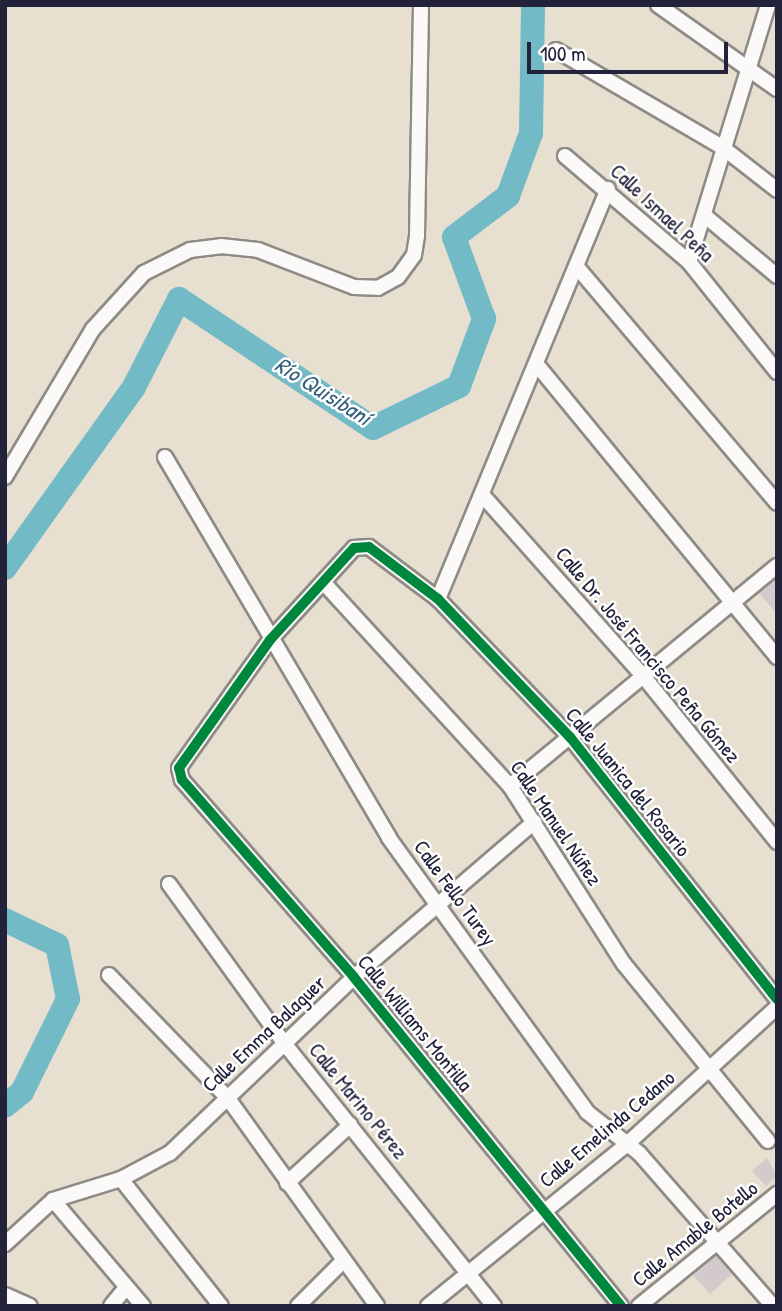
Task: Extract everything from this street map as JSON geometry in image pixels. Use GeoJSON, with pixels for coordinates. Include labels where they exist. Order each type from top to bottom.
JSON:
{"type":"FeatureCollection","features":[{"type":"Feature","properties":{"kind":"street"},"geometry":{"type":"LineString","coordinates":[[5,477],[93,329],[144,272],[190,250],[221,246],[258,250],[354,287],[378,288],[398,277],[414,255],[417,235],[421,5]]}},
{"type":"Feature","properties":{"kind":"street"},"geometry":{"type":"LineString","coordinates":[[657,5],[777,89]]}},
{"type":"Feature","properties":{"kind":"street"},"geometry":{"type":"LineString","coordinates":[[689,262],[722,147],[768,5]]}},
{"type":"Feature","properties":{"kind":"street"},"geometry":{"type":"LineString","coordinates":[[556,50],[722,147],[777,190]]}},
{"type":"Feature","properties":{"kind":"street","name":"Calle Ismael Peña"},"geometry":{"type":"LineString","coordinates":[[565,156],[608,189],[689,262],[777,372]]}},
{"type":"Feature","properties":{"kind":"street"},"geometry":{"type":"LineString","coordinates":[[438,599],[485,498],[608,189]]}},
{"type":"Feature","properties":{"kind":"street"},"geometry":{"type":"LineString","coordinates":[[704,215],[777,276]]}},
{"type":"Feature","properties":{"kind":"street"},"geometry":{"type":"LineString","coordinates":[[577,267],[777,503]]}},
{"type":"Feature","properties":{"kind":"street"},"geometry":{"type":"LineString","coordinates":[[538,366],[777,657]]}},
{"type":"Feature","properties":{"kind":"street","name":"Calle Fello Turey"},"geometry":{"type":"LineString","coordinates":[[165,457],[388,838],[587,1112],[627,1144],[720,1240],[773,1306]]}},
{"type":"Feature","properties":{"kind":"street","name":"Calle Dr. José Francisco Peña Gómez"},"geometry":{"type":"LineString","coordinates":[[485,498],[644,677],[777,842]]}},
{"type":"Feature","properties":{"kind":"street","name":"Calle Juanica del Rosario"},"geometry":{"type":"LineString","coordinates":[[323,582],[360,545],[438,599],[570,737],[777,999]]}},
{"type":"Feature","properties":{"kind":"street"},"geometry":{"type":"LineString","coordinates":[[510,786],[777,566]]}},
{"type":"Feature","properties":{"kind":"street"},"geometry":{"type":"LineString","coordinates":[[270,640],[323,582]]}},
{"type":"Feature","properties":{"kind":"street","name":"Calle Manuel Núñez"},"geometry":{"type":"LineString","coordinates":[[323,582],[510,786],[624,964],[707,1072],[768,1141]]}},
{"type":"Feature","properties":{"kind":"street","name":"Calle Williams Montilla"},"geometry":{"type":"LineString","coordinates":[[270,640],[179,768],[181,780],[354,977],[541,1211],[621,1306]]}},
{"type":"Feature","properties":{"kind":"street","name":"Calle Emma Balaguer"},"geometry":{"type":"LineString","coordinates":[[5,1244],[53,1200],[121,1179],[170,1153],[354,977],[534,822]]}},
{"type":"Feature","properties":{"kind":"street","name":"Calle Marino Pérez"},"geometry":{"type":"LineString","coordinates":[[169,884],[284,1043],[494,1306]]}},
{"type":"Feature","properties":{"kind":"street"},"geometry":{"type":"LineString","coordinates":[[109,975],[227,1097],[377,1306]]}},
{"type":"Feature","properties":{"kind":"street","name":"Calle Emelinda Cedano"},"geometry":{"type":"LineString","coordinates":[[428,1306],[469,1275],[541,1211],[627,1144],[777,1007]]}},
{"type":"Feature","properties":{"kind":"street"},"geometry":{"type":"LineString","coordinates":[[287,1183],[350,1125]]}},
{"type":"Feature","properties":{"kind":"street"},"geometry":{"type":"LineString","coordinates":[[121,1179],[221,1306]]}},
{"type":"Feature","properties":{"kind":"street","name":"Calle Amable Botello"},"geometry":{"type":"LineString","coordinates":[[639,1306],[777,1195]]}},
{"type":"Feature","properties":{"kind":"street"},"geometry":{"type":"LineString","coordinates":[[53,1200],[124,1290],[144,1306]]}},
{"type":"Feature","properties":{"kind":"street"},"geometry":{"type":"LineString","coordinates":[[299,1306],[343,1261]]}},
{"type":"Feature","properties":{"kind":"street"},"geometry":{"type":"LineString","coordinates":[[111,1306],[124,1290]]}},
{"type":"Feature","properties":{"kind":"street"},"geometry":{"type":"LineString","coordinates":[[5,1295],[30,1306]]}},
{"type":"Feature","properties":{"kind":"building"},"geometry":{"type":"Polygon","coordinates":[[[777,580],[777,614],[759,593],[777,580]]]}},
{"type":"Feature","properties":{"kind":"building"},"geometry":{"type":"Polygon","coordinates":[[[767,1158],[777,1176],[766,1186],[752,1171],[767,1158]]]}},
{"type":"Feature","properties":{"kind":"building"},"geometry":{"type":"Polygon","coordinates":[[[716,1256],[732,1274],[710,1294],[693,1275],[716,1256]]]}},
{"type":"Feature","properties":{"kind":"waterway","name":"Río Quisibaní"},"geometry":{"type":"LineString","coordinates":[[5,568],[134,387],[179,299],[373,428],[459,386],[484,319],[454,237],[508,196],[531,133],[533,5]]}},
{"type":"Feature","properties":{"kind":"waterway","name":"Río Quisibaní"},"geometry":{"type":"LineString","coordinates":[[5,920],[57,945],[68,999],[22,1092],[5,1106]]}},
{"type":"Feature","properties":{"kind":"cycle path"},"geometry":{"type":"LineString","coordinates":[[621,1306],[354,977],[182,780],[179,768],[270,640],[354,548],[369,547],[438,599],[570,737],[777,999]]}}]}
